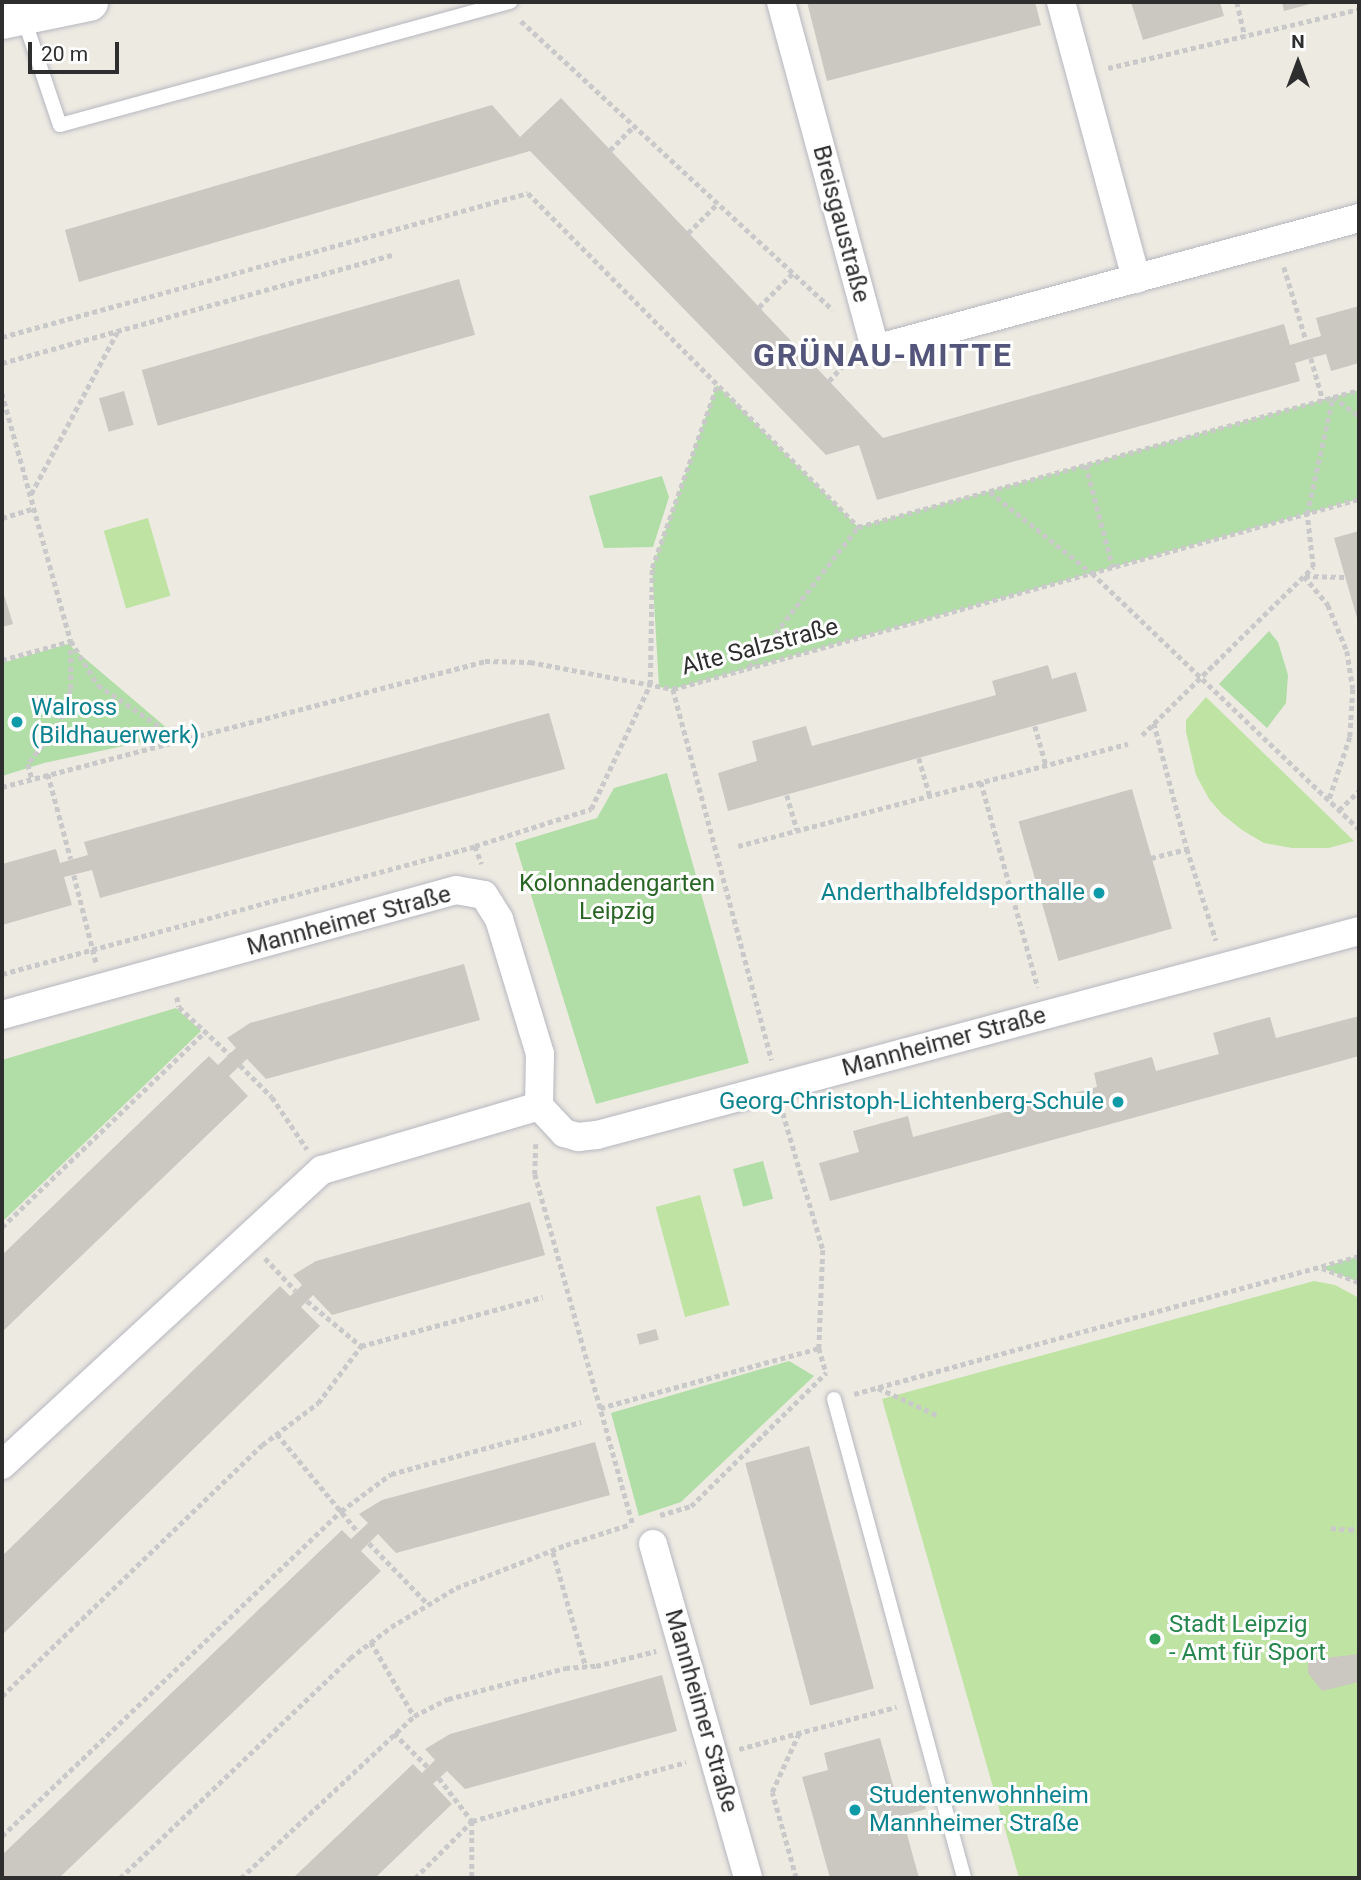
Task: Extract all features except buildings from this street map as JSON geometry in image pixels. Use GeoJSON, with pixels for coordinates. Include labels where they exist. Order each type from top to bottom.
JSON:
{"type":"FeatureCollection","features":[{"type":"Feature","properties":{"kind":"street"},"geometry":{"type":"LineString","coordinates":[[12,18],[89,2]]}},
{"type":"Feature","properties":{"kind":"street","name":"Breisgaustraße"},"geometry":{"type":"LineString","coordinates":[[781,2],[875,349],[1359,218]]}},
{"type":"Feature","properties":{"kind":"street"},"geometry":{"type":"LineString","coordinates":[[1061,2],[1136,279]]}},
{"type":"Feature","properties":{"kind":"street","name":"Mannheimer Straße"},"geometry":{"type":"LineString","coordinates":[[2,1015],[456,890],[484,895],[499,919],[540,1054],[539,1106],[564,1133],[578,1137],[597,1135],[1359,931]]}},
{"type":"Feature","properties":{"kind":"street"},"geometry":{"type":"LineString","coordinates":[[2,1465],[322,1170],[539,1106]]}},
{"type":"Feature","properties":{"kind":"street","name":"Mannheimer Straße"},"geometry":{"type":"LineString","coordinates":[[653,1544],[748,1878]]}},
{"type":"Feature","properties":{"kind":"lane"},"geometry":{"type":"LineString","coordinates":[[12,18],[60,125],[507,3]]}},
{"type":"Feature","properties":{"kind":"lane"},"geometry":{"type":"LineString","coordinates":[[834,1399],[964,1878]]}},
{"type":"Feature","properties":{"kind":"path"},"geometry":{"type":"LineString","coordinates":[[1237,2],[1245,36]]}},
{"type":"Feature","properties":{"kind":"path"},"geometry":{"type":"LineString","coordinates":[[507,3],[634,126],[838,315]]}},
{"type":"Feature","properties":{"kind":"path"},"geometry":{"type":"LineString","coordinates":[[1081,75],[1359,9]]}},
{"type":"Feature","properties":{"kind":"path"},"geometry":{"type":"LineString","coordinates":[[610,150],[634,126]]}},
{"type":"Feature","properties":{"kind":"path"},"geometry":{"type":"LineString","coordinates":[[2,337],[528,193],[858,527]]}},
{"type":"Feature","properties":{"kind":"path"},"geometry":{"type":"LineString","coordinates":[[688,233],[718,203]]}},
{"type":"Feature","properties":{"kind":"path"},"geometry":{"type":"LineString","coordinates":[[1275,241],[1306,340]]}},
{"type":"Feature","properties":{"kind":"path"},"geometry":{"type":"LineString","coordinates":[[2,363],[394,254]]}},
{"type":"Feature","properties":{"kind":"path"},"geometry":{"type":"LineString","coordinates":[[759,307],[793,272]]}},
{"type":"Feature","properties":{"kind":"path"},"geometry":{"type":"LineString","coordinates":[[30,495],[118,331]]}},
{"type":"Feature","properties":{"kind":"path"},"geometry":{"type":"LineString","coordinates":[[1311,358],[1323,400]]}},
{"type":"Feature","properties":{"kind":"path"},"geometry":{"type":"LineString","coordinates":[[2,974],[92,947],[475,846],[591,809],[650,685],[652,568],[717,385]]}},
{"type":"Feature","properties":{"kind":"path"},"geometry":{"type":"LineString","coordinates":[[749,668],[858,527],[1359,390]]}},
{"type":"Feature","properties":{"kind":"path"},"geometry":{"type":"LineString","coordinates":[[2,393],[71,641],[71,690],[59,725],[28,765],[32,779]]}},
{"type":"Feature","properties":{"kind":"path"},"geometry":{"type":"LineString","coordinates":[[1333,397],[1359,416]]}},
{"type":"Feature","properties":{"kind":"path"},"geometry":{"type":"LineString","coordinates":[[1142,735],[1313,567],[1307,514],[1333,397]]}},
{"type":"Feature","properties":{"kind":"path"},"geometry":{"type":"LineString","coordinates":[[1086,465],[1113,568]]}},
{"type":"Feature","properties":{"kind":"path"},"geometry":{"type":"LineString","coordinates":[[989,491],[1092,573],[1359,830]]}},
{"type":"Feature","properties":{"kind":"path","name":"Alte Salzstraße"},"geometry":{"type":"LineString","coordinates":[[2,787],[485,661],[530,662],[673,689],[1359,499]]}},
{"type":"Feature","properties":{"kind":"path"},"geometry":{"type":"LineString","coordinates":[[2,518],[34,508]]}},
{"type":"Feature","properties":{"kind":"path"},"geometry":{"type":"LineString","coordinates":[[1304,576],[1345,577]]}},
{"type":"Feature","properties":{"kind":"path"},"geometry":{"type":"LineString","coordinates":[[1304,576],[1328,605],[1347,651],[1353,689],[1350,737],[1329,800]]}},
{"type":"Feature","properties":{"kind":"path"},"geometry":{"type":"LineString","coordinates":[[2,660],[71,641]]}},
{"type":"Feature","properties":{"kind":"path"},"geometry":{"type":"LineString","coordinates":[[71,641],[98,685],[162,728],[168,742]]}},
{"type":"Feature","properties":{"kind":"path"},"geometry":{"type":"LineString","coordinates":[[673,689],[773,1065],[775,1087],[823,1250],[819,1348],[834,1399],[1359,1256]]}},
{"type":"Feature","properties":{"kind":"path"},"geometry":{"type":"LineString","coordinates":[[1154,722],[1187,849],[1225,967]]}},
{"type":"Feature","properties":{"kind":"path"},"geometry":{"type":"LineString","coordinates":[[1035,726],[1046,765]]}},
{"type":"Feature","properties":{"kind":"path"},"geometry":{"type":"LineString","coordinates":[[738,846],[1128,744]]}},
{"type":"Feature","properties":{"kind":"path"},"geometry":{"type":"LineString","coordinates":[[919,758],[930,796]]}},
{"type":"Feature","properties":{"kind":"path"},"geometry":{"type":"LineString","coordinates":[[48,774],[71,859]]}},
{"type":"Feature","properties":{"kind":"path"},"geometry":{"type":"LineString","coordinates":[[981,782],[1045,1015]]}},
{"type":"Feature","properties":{"kind":"path"},"geometry":{"type":"LineString","coordinates":[[1339,810],[1359,791]]}},
{"type":"Feature","properties":{"kind":"path"},"geometry":{"type":"LineString","coordinates":[[787,795],[797,830]]}},
{"type":"Feature","properties":{"kind":"path"},"geometry":{"type":"LineString","coordinates":[[1151,858],[1187,849]]}},
{"type":"Feature","properties":{"kind":"path"},"geometry":{"type":"LineString","coordinates":[[74,875],[102,988]]}},
{"type":"Feature","properties":{"kind":"path"},"geometry":{"type":"LineString","coordinates":[[169,970],[179,1007],[229,1054]]}},
{"type":"Feature","properties":{"kind":"path"},"geometry":{"type":"LineString","coordinates":[[2,1227],[206,1031]]}},
{"type":"Feature","properties":{"kind":"path"},"geometry":{"type":"LineString","coordinates":[[240,1065],[272,1097],[322,1170]]}},
{"type":"Feature","properties":{"kind":"path"},"geometry":{"type":"LineString","coordinates":[[539,1106],[535,1174],[633,1523],[641,1546],[653,1544]]}},
{"type":"Feature","properties":{"kind":"path"},"geometry":{"type":"LineString","coordinates":[[247,1239],[296,1291]]}},
{"type":"Feature","properties":{"kind":"path"},"geometry":{"type":"LineString","coordinates":[[1321,1268],[1359,1282]]}},
{"type":"Feature","properties":{"kind":"path"},"geometry":{"type":"LineString","coordinates":[[2,1696],[261,1445],[318,1403],[361,1346],[543,1297]]}},
{"type":"Feature","properties":{"kind":"path"},"geometry":{"type":"LineString","coordinates":[[307,1301],[361,1346]]}},
{"type":"Feature","properties":{"kind":"path"},"geometry":{"type":"LineString","coordinates":[[600,1408],[819,1348]]}},
{"type":"Feature","properties":{"kind":"path"},"geometry":{"type":"LineString","coordinates":[[691,1506],[826,1373]]}},
{"type":"Feature","properties":{"kind":"path"},"geometry":{"type":"LineString","coordinates":[[877,1387],[937,1415]]}},
{"type":"Feature","properties":{"kind":"path"},"geometry":{"type":"LineString","coordinates":[[2,1836],[341,1511],[391,1474],[580,1422]]}},
{"type":"Feature","properties":{"kind":"path"},"geometry":{"type":"LineString","coordinates":[[277,1434],[358,1532]]}},
{"type":"Feature","properties":{"kind":"path"},"geometry":{"type":"LineString","coordinates":[[120,1878],[350,1658],[371,1642],[428,1604],[477,1579],[633,1523]]}},
{"type":"Feature","properties":{"kind":"path"},"geometry":{"type":"LineString","coordinates":[[1331,1528],[1349,1530],[1359,1527]]}},
{"type":"Feature","properties":{"kind":"path"},"geometry":{"type":"LineString","coordinates":[[369,1543],[428,1604]]}},
{"type":"Feature","properties":{"kind":"path"},"geometry":{"type":"LineString","coordinates":[[553,1552],[586,1667]]}},
{"type":"Feature","properties":{"kind":"path"},"geometry":{"type":"LineString","coordinates":[[371,1642],[414,1716]]}},
{"type":"Feature","properties":{"kind":"path"},"geometry":{"type":"LineString","coordinates":[[241,1878],[414,1716],[448,1699],[565,1668],[586,1667],[682,1644]]}},
{"type":"Feature","properties":{"kind":"path"},"geometry":{"type":"LineString","coordinates":[[714,1756],[916,1701]]}},
{"type":"Feature","properties":{"kind":"path"},"geometry":{"type":"LineString","coordinates":[[394,1733],[428,1767]]}},
{"type":"Feature","properties":{"kind":"path"},"geometry":{"type":"LineString","coordinates":[[796,1878],[772,1792],[799,1733]]}},
{"type":"Feature","properties":{"kind":"path"},"geometry":{"type":"LineString","coordinates":[[415,1878],[472,1821],[686,1762]]}},
{"type":"Feature","properties":{"kind":"path"},"geometry":{"type":"LineString","coordinates":[[439,1778],[472,1821],[472,1878]]}},
{"type":"Feature","properties":{"kind":"green space"},"geometry":{"type":"Polygon","coordinates":[[[717,385],[858,527],[1359,390],[1359,499],[673,689],[659,687],[652,568],[717,385]]]}},
{"type":"Feature","properties":{"kind":"green space"},"geometry":{"type":"Polygon","coordinates":[[[662,476],[669,497],[653,547],[604,548],[589,496],[662,476]]]}},
{"type":"Feature","properties":{"kind":"green space"},"geometry":{"type":"Polygon","coordinates":[[[148,518],[170,596],[126,609],[104,531],[148,518]]]}},
{"type":"Feature","properties":{"kind":"green space"},"geometry":{"type":"Polygon","coordinates":[[[1269,631],[1278,642],[1288,675],[1286,703],[1267,728],[1219,684],[1269,631]]]}},
{"type":"Feature","properties":{"kind":"green space"},"geometry":{"type":"Polygon","coordinates":[[[68,644],[175,735],[44,763],[2,776],[2,663],[68,644]]]}},
{"type":"Feature","properties":{"kind":"green space"},"geometry":{"type":"Polygon","coordinates":[[[1206,697],[1354,841],[1329,848],[1292,848],[1264,843],[1222,814],[1209,799],[1196,775],[1186,732],[1186,720],[1206,697]]]}},
{"type":"Feature","properties":{"kind":"green space","name":"Kolonnadengarten Leipzig"},"geometry":{"type":"Polygon","coordinates":[[[667,773],[749,1063],[596,1104],[515,843],[597,818],[614,788],[667,773]]]}},
{"type":"Feature","properties":{"kind":"green space"},"geometry":{"type":"Polygon","coordinates":[[[176,1008],[201,1031],[2,1222],[2,1060],[176,1008]]]}},
{"type":"Feature","properties":{"kind":"green space"},"geometry":{"type":"Polygon","coordinates":[[[763,1161],[773,1199],[743,1207],[733,1169],[763,1161]]]}},
{"type":"Feature","properties":{"kind":"green space"},"geometry":{"type":"Polygon","coordinates":[[[700,1195],[730,1305],[685,1317],[656,1207],[700,1195]]]}},
{"type":"Feature","properties":{"kind":"green space"},"geometry":{"type":"Polygon","coordinates":[[[1359,1256],[1359,1282],[1321,1268],[1359,1256]]]}},
{"type":"Feature","properties":{"kind":"green space","name":"Stadt Leipzig - Amt für Sport"},"geometry":{"type":"Polygon","coordinates":[[[1314,1281],[1335,1285],[1359,1298],[1359,1878],[1019,1878],[882,1399],[1314,1281]]]}},
{"type":"Feature","properties":{"kind":"green space"},"geometry":{"type":"Polygon","coordinates":[[[789,1361],[814,1376],[681,1502],[639,1516],[611,1413],[789,1361]]]}},
{"type":"Feature","properties":{"kind":"place","name":"Walross (Bildhauerwerk)"},"geometry":{"type":"Point","coordinates":[17,722]}},
{"type":"Feature","properties":{"kind":"place","name":"Anderthalbfeldsporthalle"},"geometry":{"type":"Point","coordinates":[1099,893]}},
{"type":"Feature","properties":{"kind":"place","name":"Georg-Christoph-Lichtenberg-Schule"},"geometry":{"type":"Point","coordinates":[1118,1102]}},
{"type":"Feature","properties":{"kind":"place","name":"Stadt Leipzig - Amt für Sport"},"geometry":{"type":"Point","coordinates":[1155,1639]}},
{"type":"Feature","properties":{"kind":"place","name":"Studentenwohnheim Mannheimer Straße"},"geometry":{"type":"Point","coordinates":[855,1810]}},
{"type":"Feature","properties":{"kind":"district","name":"GRÜNAU-MITTE"},"geometry":{"type":"Point","coordinates":[883,355]}}]}
